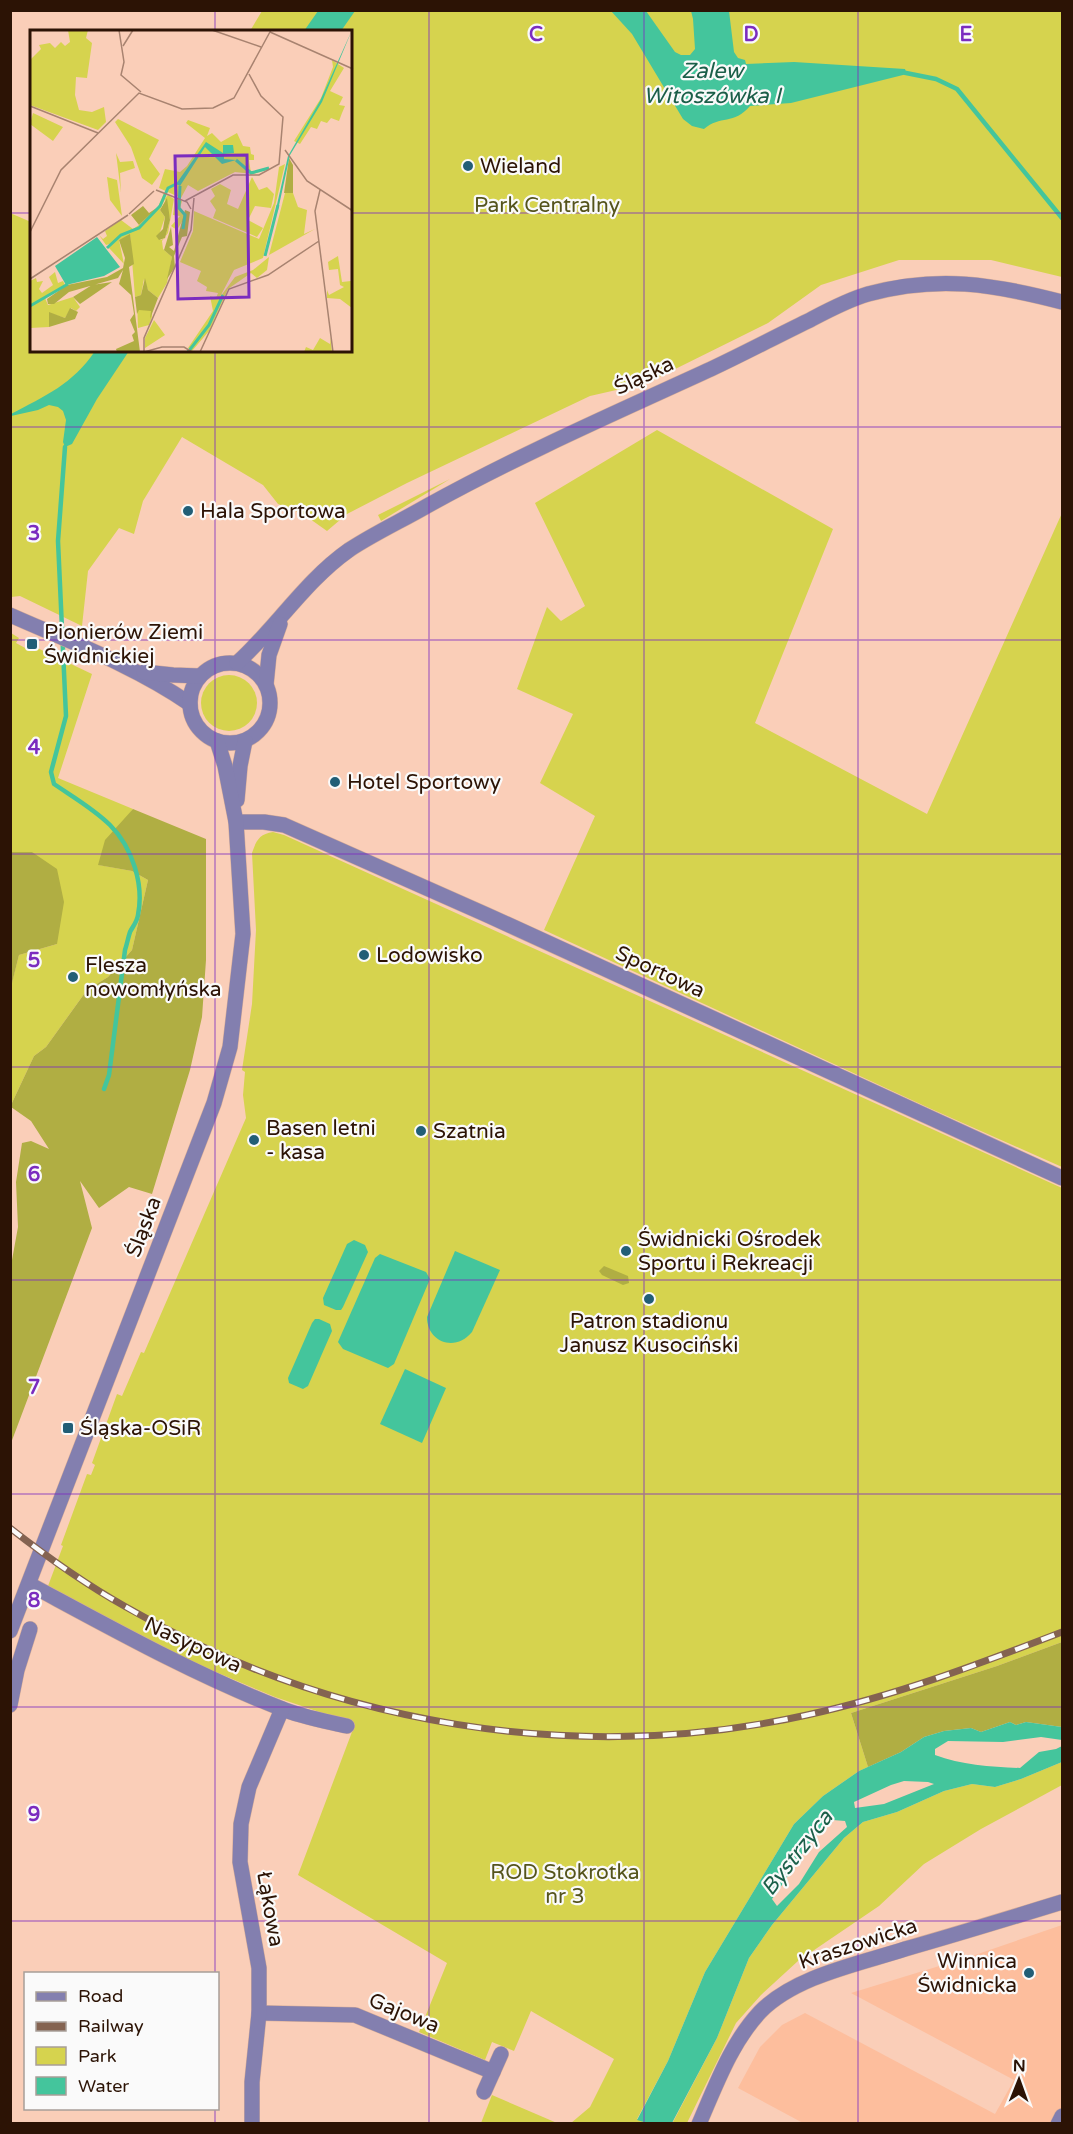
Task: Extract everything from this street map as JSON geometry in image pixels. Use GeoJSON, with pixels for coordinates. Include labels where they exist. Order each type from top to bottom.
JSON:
{"type":"FeatureCollection","features":[{"type":"Feature","properties":{"kind":"street","name":"Śląska"},"geometry":{"type":"LineString","coordinates":[[237,663],[306,589],[349,550],[483,475],[713,368],[830,310],[867,294],[921,285],[966,283],[1003,287],[1062,302]]}},
{"type":"Feature","properties":{"kind":"street"},"geometry":{"type":"LineString","coordinates":[[10,615],[135,670],[190,704]]}},
{"type":"Feature","properties":{"kind":"street","name":"Śląska"},"geometry":{"type":"LineString","coordinates":[[266,685],[269,655],[283,616]]}},
{"type":"Feature","properties":{"kind":"street"},"geometry":{"type":"LineString","coordinates":[[237,663],[248,667],[266,685],[270,697],[267,717],[257,734],[245,741],[236,743],[217,741],[206,736],[197,727],[190,704],[192,689],[200,676],[217,666],[237,663]]}},
{"type":"Feature","properties":{"kind":"street"},"geometry":{"type":"LineString","coordinates":[[135,670],[200,676]]}},
{"type":"Feature","properties":{"kind":"street","name":"Śląska"},"geometry":{"type":"LineString","coordinates":[[10,1631],[222,1080],[230,1047],[243,934],[236,822],[225,766],[217,741]]}},
{"type":"Feature","properties":{"kind":"street","name":"Śląska"},"geometry":{"type":"LineString","coordinates":[[236,822],[240,766],[245,741]]}},
{"type":"Feature","properties":{"kind":"street","name":"Sportowa"},"geometry":{"type":"LineString","coordinates":[[236,822],[284,825],[487,915],[1062,1178]]}},
{"type":"Feature","properties":{"kind":"street","name":"Nasypowa"},"geometry":{"type":"LineString","coordinates":[[29,1584],[151,1650],[282,1709],[347,1726]]}},
{"type":"Feature","properties":{"kind":"street"},"geometry":{"type":"LineString","coordinates":[[10,1705],[17,1670],[30,1629]]}},
{"type":"Feature","properties":{"kind":"street","name":"Łąkowa"},"geometry":{"type":"LineString","coordinates":[[252,2124],[252,2082],[259,2013],[258,1968],[240,1862],[241,1824],[249,1787],[282,1709]]}},
{"type":"Feature","properties":{"kind":"street","name":"Kraszowicka"},"geometry":{"type":"LineString","coordinates":[[699,2124],[727,2061],[739,2040],[760,2012],[791,1988],[860,1963],[1062,1902]]}},
{"type":"Feature","properties":{"kind":"street","name":"Gajowa"},"geometry":{"type":"LineString","coordinates":[[259,2013],[355,2015],[493,2072]]}},
{"type":"Feature","properties":{"kind":"street"},"geometry":{"type":"LineString","coordinates":[[484,2092],[501,2054]]}},
{"type":"Feature","properties":{"kind":"street"},"geometry":{"type":"LineString","coordinates":[[1058,2124],[1062,2116]]}},
{"type":"Feature","properties":{"kind":"shaded area"},"geometry":{"type":"Polygon","coordinates":[[[133,809],[206,839],[206,960],[202,1017],[190,1070],[152,1194],[129,1187],[99,1208],[80,1181],[92,1228],[11,1443],[10,1271],[18,1227],[16,1182],[22,1143],[31,1141],[49,1149],[31,1121],[11,1105],[34,1056],[46,1047],[87,990],[108,977],[132,950],[148,880],[132,871],[98,865],[105,840],[133,809]]]}},
{"type":"Feature","properties":{"kind":"shaded area"},"geometry":{"type":"Polygon","coordinates":[[[11,852],[32,852],[57,869],[64,902],[57,944],[19,955],[11,987],[11,852]]]}},
{"type":"Feature","properties":{"kind":"shaded area"},"geometry":{"type":"Polygon","coordinates":[[[604,1266],[628,1276],[629,1283],[623,1285],[602,1275],[599,1271],[604,1266]]]}},
{"type":"Feature","properties":{"kind":"shaded area"},"geometry":{"type":"Polygon","coordinates":[[[1062,1642],[1062,1727],[1026,1722],[1016,1725],[1010,1722],[981,1732],[971,1728],[944,1731],[924,1737],[901,1752],[868,1767],[851,1713],[997,1666],[1062,1642]]]}},
{"type":"Feature","properties":{"kind":"shaded area"},"geometry":{"type":"Polygon","coordinates":[[[1062,1925],[1062,2106],[1053,2123],[803,2123],[738,2088],[760,2047],[782,2025],[805,2013],[995,2114],[1014,2080],[851,1993],[972,1956],[1062,1925]]]}},
{"type":"Feature","properties":{"kind":"green space","name":"Park Centralny"},"geometry":{"type":"Polygon","coordinates":[[[262,11],[1062,11],[1062,277],[991,260],[899,260],[821,285],[768,323],[647,383],[590,396],[407,483],[347,514],[327,531],[303,514],[278,504],[263,485],[182,437],[143,501],[134,534],[119,528],[88,571],[82,626],[20,596],[11,597],[10,213],[30,222],[30,352],[352,352],[352,30],[251,30],[262,11]]]}},
{"type":"Feature","properties":{"kind":"green space"},"geometry":{"type":"Polygon","coordinates":[[[657,430],[833,529],[755,723],[927,814],[1062,513],[1062,1167],[544,930],[595,816],[540,783],[573,714],[517,689],[547,607],[561,621],[585,606],[535,503],[657,430]]]}},
{"type":"Feature","properties":{"kind":"green space"},"geometry":{"type":"Polygon","coordinates":[[[450,479],[381,521],[378,515],[450,479]]]}},
{"type":"Feature","properties":{"kind":"green space"},"geometry":{"type":"Polygon","coordinates":[[[11,633],[19,638],[16,643],[27,649],[31,645],[92,674],[58,778],[133,809],[99,865],[132,871],[148,880],[132,950],[108,977],[87,990],[46,1047],[34,1056],[11,1105],[11,986],[19,955],[57,944],[32,852],[11,852],[11,633]]]}},
{"type":"Feature","properties":{"kind":"green space"},"geometry":{"type":"Polygon","coordinates":[[[229,675],[240,677],[249,683],[255,692],[257,703],[255,714],[249,723],[240,729],[229,731],[218,729],[209,723],[203,714],[201,703],[203,692],[209,683],[218,677],[229,675]]]}},
{"type":"Feature","properties":{"kind":"green space","name":"Świdnicki Ośrodek Sportu i Rekreacji"},"geometry":{"type":"Polygon","coordinates":[[[273,832],[1062,1188],[1062,1642],[997,1666],[851,1713],[868,1767],[823,1796],[794,1824],[705,1972],[668,2061],[637,2119],[647,2123],[571,2123],[590,2107],[614,2059],[531,2011],[514,2051],[492,2042],[485,2060],[419,2032],[447,1963],[298,1875],[355,1724],[275,1697],[206,1668],[146,1640],[48,1586],[87,1474],[91,1475],[95,1465],[92,1463],[117,1394],[122,1396],[141,1352],[144,1353],[246,1118],[243,1095],[245,1072],[242,1070],[252,1004],[256,930],[252,853],[264,834],[273,832]]]}},
{"type":"Feature","properties":{"kind":"green space"},"geometry":{"type":"Polygon","coordinates":[[[1062,1762],[1062,1785],[981,1829],[924,1864],[879,1906],[798,1961],[761,1995],[736,2023],[687,2123],[672,2124],[717,2038],[749,1958],[772,1925],[844,1838],[863,1822],[897,1812],[944,1791],[972,1784],[995,1787],[1062,1762]]]}},
{"type":"Feature","properties":{"kind":"green space"},"geometry":{"type":"Polygon","coordinates":[[[492,2095],[557,2123],[481,2123],[492,2095]]]}},
{"type":"Feature","properties":{"kind":"water"},"geometry":{"type":"Polygon","coordinates":[[[318,10],[355,11],[342,30],[305,30],[318,10]]]}},
{"type":"Feature","properties":{"kind":"water","name":"Zalew Witoszówka I"},"geometry":{"type":"Polygon","coordinates":[[[611,11],[646,11],[675,52],[681,55],[690,55],[695,49],[691,11],[729,11],[734,52],[738,58],[745,60],[746,64],[794,62],[905,69],[906,72],[903,75],[791,103],[750,106],[738,116],[716,122],[704,129],[692,126],[683,119],[632,34],[611,11]]]}},
{"type":"Feature","properties":{"kind":"water"},"geometry":{"type":"Polygon","coordinates":[[[94,352],[128,352],[97,399],[72,444],[65,447],[63,442],[66,420],[63,411],[58,407],[49,405],[11,416],[68,381],[94,352]]]}},
{"type":"Feature","properties":{"kind":"water"},"geometry":{"type":"Polygon","coordinates":[[[354,1240],[365,1245],[368,1252],[343,1307],[341,1310],[336,1310],[324,1305],[323,1298],[347,1244],[354,1240]]]}},
{"type":"Feature","properties":{"kind":"water"},"geometry":{"type":"Polygon","coordinates":[[[455,1251],[500,1270],[472,1332],[458,1342],[451,1343],[444,1342],[432,1333],[427,1317],[455,1251]]]}},
{"type":"Feature","properties":{"kind":"water"},"geometry":{"type":"Polygon","coordinates":[[[380,1254],[426,1272],[430,1279],[394,1364],[388,1368],[343,1349],[338,1342],[375,1258],[380,1254]]]}},
{"type":"Feature","properties":{"kind":"water"},"geometry":{"type":"Polygon","coordinates":[[[315,1319],[330,1324],[332,1331],[308,1386],[303,1389],[289,1383],[288,1378],[312,1323],[315,1319]]]}},
{"type":"Feature","properties":{"kind":"water"},"geometry":{"type":"Polygon","coordinates":[[[405,1369],[446,1388],[422,1443],[380,1424],[405,1369]]]}},
{"type":"Feature","properties":{"kind":"water","name":"Bystrzyca"},"geometry":{"type":"Polygon","coordinates":[[[1010,1722],[1016,1725],[1026,1722],[1062,1727],[1062,1740],[1041,1737],[1003,1742],[948,1741],[935,1749],[935,1755],[966,1763],[1020,1768],[1039,1752],[1062,1746],[1062,1762],[995,1787],[972,1784],[944,1791],[897,1812],[863,1822],[844,1838],[772,1925],[749,1958],[717,2038],[672,2123],[647,2123],[637,2120],[668,2061],[705,1972],[794,1824],[823,1796],[859,1771],[901,1752],[924,1737],[944,1731],[971,1728],[981,1732],[1010,1722]],[[904,1781],[854,1802],[855,1808],[884,1804],[934,1784],[904,1781]],[[833,1820],[807,1847],[772,1899],[777,1906],[799,1884],[819,1852],[847,1827],[845,1821],[833,1820]]]}},
{"type":"Feature","properties":{"kind":"waterway"},"geometry":{"type":"LineString","coordinates":[[901,72],[936,79],[957,89],[1062,218]]}},
{"type":"Feature","properties":{"kind":"waterway"},"geometry":{"type":"LineString","coordinates":[[65,447],[58,541],[66,716],[51,772],[54,784],[83,803],[118,834],[135,867],[139,892],[136,922],[130,932],[125,950],[109,1075],[104,1089]]}},
{"type":"Feature","properties":{"kind":"railway"},"geometry":{"type":"LineString","coordinates":[[10,1528],[66,1570],[126,1607],[205,1648],[286,1681],[371,1706],[457,1724],[544,1734],[632,1736],[720,1730],[807,1715],[904,1689],[1062,1632]]}},
{"type":"Feature","properties":{"kind":"place","name":"Wieland"},"geometry":{"type":"Point","coordinates":[468,166]}},
{"type":"Feature","properties":{"kind":"place","name":"Hala Sportowa"},"geometry":{"type":"Point","coordinates":[188,511]}},
{"type":"Feature","properties":{"kind":"place","name":"Pionierów Ziemi Świdnickiej"},"geometry":{"type":"Point","coordinates":[32,644]}},
{"type":"Feature","properties":{"kind":"place","name":"Hotel Sportowy"},"geometry":{"type":"Point","coordinates":[335,782]}},
{"type":"Feature","properties":{"kind":"place","name":"Lodowisko"},"geometry":{"type":"Point","coordinates":[364,955]}},
{"type":"Feature","properties":{"kind":"place","name":"Flesza nowomłyńska"},"geometry":{"type":"Point","coordinates":[73,977]}},
{"type":"Feature","properties":{"kind":"place","name":"Szatnia"},"geometry":{"type":"Point","coordinates":[421,1131]}},
{"type":"Feature","properties":{"kind":"place","name":"Basen letni - kasa"},"geometry":{"type":"Point","coordinates":[254,1140]}},
{"type":"Feature","properties":{"kind":"place","name":"Świdnicki Ośrodek Sportu i Rekreacji"},"geometry":{"type":"Point","coordinates":[626,1251]}},
{"type":"Feature","properties":{"kind":"place","name":"Patron stadionu Janusz Kusociński"},"geometry":{"type":"Point","coordinates":[649,1299]}},
{"type":"Feature","properties":{"kind":"place","name":"Śląska-OSiR"},"geometry":{"type":"Point","coordinates":[68,1428]}},
{"type":"Feature","properties":{"kind":"place","name":"Winnica Świdnicka"},"geometry":{"type":"Point","coordinates":[1029,1973]}},
{"type":"Feature","properties":{"kind":"park label","name":"ROD Stokrotka nr 3"},"geometry":{"type":"Point","coordinates":[565,1884]}}]}
